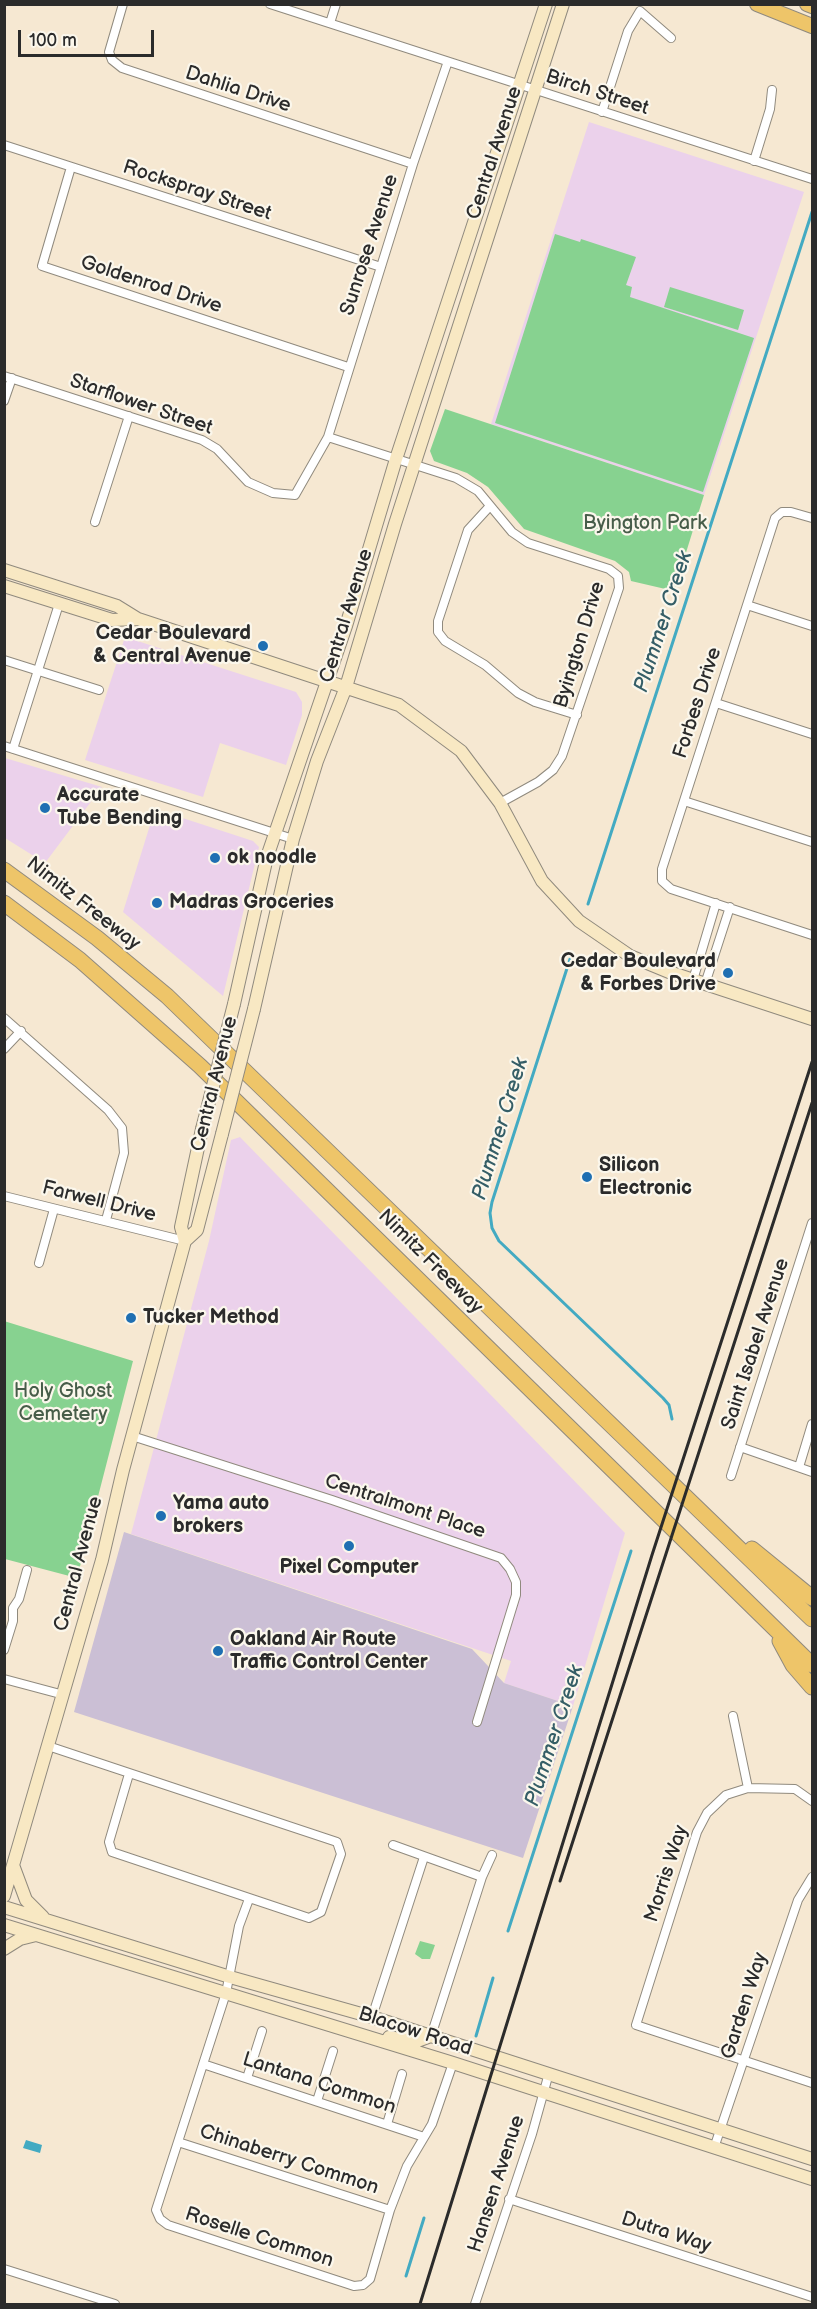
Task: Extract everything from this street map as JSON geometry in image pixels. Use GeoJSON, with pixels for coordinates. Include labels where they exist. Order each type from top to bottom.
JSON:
{"type":"FeatureCollection","features":[{"type":"Feature","properties":{"kind":"highway","name":"Nimitz Freeway"},"geometry":{"type":"LineString","coordinates":[[4,870],[97,938],[167,996],[813,1619]]}},
{"type":"Feature","properties":{"kind":"highway","name":"Nimitz Freeway"},"geometry":{"type":"LineString","coordinates":[[4,903],[80,960],[208,1074],[772,1628],[813,1665]]}},
{"type":"Feature","properties":{"kind":"highway"},"geometry":{"type":"LineString","coordinates":[[666,1479],[813,1598]]}},
{"type":"Feature","properties":{"kind":"highway"},"geometry":{"type":"LineString","coordinates":[[772,1628],[794,1665],[813,1687]]}},
{"type":"Feature","properties":{"kind":"main road","name":"Central Avenue"},"geometry":{"type":"LineString","coordinates":[[4,1896],[9,1869],[64,1695],[108,1540],[132,1436],[185,1241],[181,1227],[267,857],[297,763],[328,681],[396,459],[546,4]]}},
{"type":"Feature","properties":{"kind":"main road","name":"Central Avenue"},"geometry":{"type":"LineString","coordinates":[[185,1241],[197,1230],[254,1009],[293,839],[317,761],[346,687],[395,524],[416,465],[562,4]]}},
{"type":"Feature","properties":{"kind":"main road"},"geometry":{"type":"LineString","coordinates":[[757,4],[813,26]]}},
{"type":"Feature","properties":{"kind":"main road"},"geometry":{"type":"LineString","coordinates":[[807,4],[813,6]]}},
{"type":"Feature","properties":{"kind":"main road"},"geometry":{"type":"LineString","coordinates":[[4,570],[117,606],[138,620],[399,705],[461,751],[500,803],[542,881],[579,921],[630,956],[699,982],[813,1019]]}},
{"type":"Feature","properties":{"kind":"main road"},"geometry":{"type":"LineString","coordinates":[[4,586],[112,620],[138,620]]}},
{"type":"Feature","properties":{"kind":"main road"},"geometry":{"type":"LineString","coordinates":[[9,1869],[26,1900],[48,1921]]}},
{"type":"Feature","properties":{"kind":"main road","name":"Blacow Road"},"geometry":{"type":"LineString","coordinates":[[4,1907],[230,1977],[372,2017],[813,2158]]}},
{"type":"Feature","properties":{"kind":"main road","name":"Blacow Road"},"geometry":{"type":"LineString","coordinates":[[4,1925],[453,2063],[813,2179]]}},
{"type":"Feature","properties":{"kind":"main road"},"geometry":{"type":"LineString","coordinates":[[4,1949],[20,1939],[36,1935]]}},
{"type":"Feature","properties":{"kind":"main road"},"geometry":{"type":"LineString","coordinates":[[369,2038],[391,2037],[415,2042],[431,2036]]}},
{"type":"Feature","properties":{"kind":"street","name":"Dahlia Drive"},"geometry":{"type":"LineString","coordinates":[[123,4],[109,52],[112,60],[122,68],[413,164]]}},
{"type":"Feature","properties":{"kind":"street","name":"Birch Street"},"geometry":{"type":"LineString","coordinates":[[270,4],[447,64],[813,179]]}},
{"type":"Feature","properties":{"kind":"street"},"geometry":{"type":"LineString","coordinates":[[330,23],[336,4]]}},
{"type":"Feature","properties":{"kind":"street"},"geometry":{"type":"LineString","coordinates":[[603,112],[628,31],[640,10],[671,38]]}},
{"type":"Feature","properties":{"kind":"street","name":"Sunrose Avenue"},"geometry":{"type":"LineString","coordinates":[[328,437],[348,367],[447,64]]}},
{"type":"Feature","properties":{"kind":"street"},"geometry":{"type":"LineString","coordinates":[[754,161],[770,109],[772,90]]}},
{"type":"Feature","properties":{"kind":"street","name":"Rockspray Street"},"geometry":{"type":"LineString","coordinates":[[4,145],[381,267]]}},
{"type":"Feature","properties":{"kind":"street","name":"Goldenrod Drive"},"geometry":{"type":"LineString","coordinates":[[71,167],[42,266],[348,367]]}},
{"type":"Feature","properties":{"kind":"street"},"geometry":{"type":"LineString","coordinates":[[4,401],[8,377]]}},
{"type":"Feature","properties":{"kind":"street","name":"Starflower Street"},"geometry":{"type":"LineString","coordinates":[[8,377],[202,440],[216,449],[248,482],[273,493],[295,495],[328,437]]}},
{"type":"Feature","properties":{"kind":"street"},"geometry":{"type":"LineString","coordinates":[[95,522],[129,416]]}},
{"type":"Feature","properties":{"kind":"street"},"geometry":{"type":"LineString","coordinates":[[328,437],[396,459]]}},
{"type":"Feature","properties":{"kind":"street","name":"Byington Drive"},"geometry":{"type":"LineString","coordinates":[[396,459],[456,478],[478,491],[512,531],[528,543],[609,569],[618,576],[619,588],[562,756],[553,770],[538,783],[500,803]]}},
{"type":"Feature","properties":{"kind":"street"},"geometry":{"type":"LineString","coordinates":[[490,506],[466,537],[438,621],[438,632],[445,641],[485,665],[518,693],[535,702],[577,715]]}},
{"type":"Feature","properties":{"kind":"street","name":"Forbes Drive"},"geometry":{"type":"LineString","coordinates":[[813,519],[791,512],[782,512],[775,518],[684,801],[663,869],[662,881],[671,888],[813,934]]}},
{"type":"Feature","properties":{"kind":"street"},"geometry":{"type":"LineString","coordinates":[[59,604],[39,670],[9,747],[293,839]]}},
{"type":"Feature","properties":{"kind":"street"},"geometry":{"type":"LineString","coordinates":[[747,605],[813,626]]}},
{"type":"Feature","properties":{"kind":"street"},"geometry":{"type":"LineString","coordinates":[[4,660],[99,690]]}},
{"type":"Feature","properties":{"kind":"street"},"geometry":{"type":"LineString","coordinates":[[716,703],[813,734]]}},
{"type":"Feature","properties":{"kind":"street"},"geometry":{"type":"LineString","coordinates":[[684,801],[813,842]]}},
{"type":"Feature","properties":{"kind":"street"},"geometry":{"type":"LineString","coordinates":[[699,982],[716,903]]}},
{"type":"Feature","properties":{"kind":"street"},"geometry":{"type":"LineString","coordinates":[[699,982],[730,908]]}},
{"type":"Feature","properties":{"kind":"street"},"geometry":{"type":"LineString","coordinates":[[4,1018],[108,1110],[122,1128],[124,1153],[106,1220]]}},
{"type":"Feature","properties":{"kind":"street"},"geometry":{"type":"LineString","coordinates":[[4,1049],[21,1031]]}},
{"type":"Feature","properties":{"kind":"street","name":"Farwell Drive"},"geometry":{"type":"LineString","coordinates":[[4,1196],[185,1241]]}},
{"type":"Feature","properties":{"kind":"street"},"geometry":{"type":"LineString","coordinates":[[39,1263],[54,1209]]}},
{"type":"Feature","properties":{"kind":"street","name":"Saint Isabel Avenue"},"geometry":{"type":"LineString","coordinates":[[730,1476],[813,1223]]}},
{"type":"Feature","properties":{"kind":"street"},"geometry":{"type":"LineString","coordinates":[[799,1467],[813,1424]]}},
{"type":"Feature","properties":{"kind":"street","name":"Centralmont Place"},"geometry":{"type":"LineString","coordinates":[[132,1436],[332,1500],[501,1558],[510,1569],[516,1582],[516,1595],[477,1722]]}},
{"type":"Feature","properties":{"kind":"street"},"geometry":{"type":"LineString","coordinates":[[740,1447],[813,1472]]}},
{"type":"Feature","properties":{"kind":"street"},"geometry":{"type":"LineString","coordinates":[[4,1650],[13,1621],[9,1606],[19,1599],[27,1570]]}},
{"type":"Feature","properties":{"kind":"street"},"geometry":{"type":"LineString","coordinates":[[4,1679],[64,1695]]}},
{"type":"Feature","properties":{"kind":"street"},"geometry":{"type":"LineString","coordinates":[[733,1716],[748,1788]]}},
{"type":"Feature","properties":{"kind":"street"},"geometry":{"type":"LineString","coordinates":[[48,1746],[337,1842],[341,1854],[321,1912],[309,1918],[110,1850],[109,1842],[129,1774]]}},
{"type":"Feature","properties":{"kind":"street","name":"Morris Way"},"geometry":{"type":"LineString","coordinates":[[745,2062],[636,2025],[697,1832],[707,1813],[726,1795],[748,1788],[795,1789],[813,1801]]}},
{"type":"Feature","properties":{"kind":"street"},"geometry":{"type":"LineString","coordinates":[[393,1845],[482,1876]]}},
{"type":"Feature","properties":{"kind":"street"},"geometry":{"type":"LineString","coordinates":[[431,2036],[482,1876],[492,1855]]}},
{"type":"Feature","properties":{"kind":"street"},"geometry":{"type":"LineString","coordinates":[[372,2017],[424,1857]]}},
{"type":"Feature","properties":{"kind":"street","name":"Garden Way"},"geometry":{"type":"LineString","coordinates":[[714,2148],[798,1900],[813,1877]]}},
{"type":"Feature","properties":{"kind":"street","name":"Roselle Common"},"geometry":{"type":"LineString","coordinates":[[249,1899],[239,1926],[226,1993],[156,2211],[160,2219],[168,2225],[343,2283],[354,2286],[363,2285],[370,2279],[390,2210],[407,2166],[432,2124],[453,2063]]}},
{"type":"Feature","properties":{"kind":"street"},"geometry":{"type":"LineString","coordinates":[[247,2078],[262,2031]]}},
{"type":"Feature","properties":{"kind":"street"},"geometry":{"type":"LineString","coordinates":[[317,2101],[333,2051]]}},
{"type":"Feature","properties":{"kind":"street"},"geometry":{"type":"LineString","coordinates":[[745,2062],[813,2083]]}},
{"type":"Feature","properties":{"kind":"street","name":"Lantana Common"},"geometry":{"type":"LineString","coordinates":[[203,2064],[424,2136]]}},
{"type":"Feature","properties":{"kind":"street","name":"Hansen Avenue"},"geometry":{"type":"LineString","coordinates":[[476,2304],[532,2134],[549,2073]]}},
{"type":"Feature","properties":{"kind":"street"},"geometry":{"type":"LineString","coordinates":[[387,2124],[402,2074]]}},
{"type":"Feature","properties":{"kind":"street","name":"Chinaberry Common"},"geometry":{"type":"LineString","coordinates":[[178,2142],[390,2210]]}},
{"type":"Feature","properties":{"kind":"street","name":"Dutra Way"},"geometry":{"type":"LineString","coordinates":[[509,2199],[813,2297]]}},
{"type":"Feature","properties":{"kind":"street"},"geometry":{"type":"LineString","coordinates":[[5,2269],[115,2304]]}},
{"type":"Feature","properties":{"kind":"shaded area"},"geometry":{"type":"Polygon","coordinates":[[[589,122],[804,192],[704,495],[491,424],[589,122]]]}},
{"type":"Feature","properties":{"kind":"shaded area"},"geometry":{"type":"Polygon","coordinates":[[[125,637],[296,692],[302,702],[302,715],[286,765],[220,743],[203,797],[85,760],[125,637]]]}},
{"type":"Feature","properties":{"kind":"shaded area"},"geometry":{"type":"Polygon","coordinates":[[[5,758],[102,787],[45,863],[5,838],[5,758]]]}},
{"type":"Feature","properties":{"kind":"shaded area"},"geometry":{"type":"Polygon","coordinates":[[[155,809],[253,841],[259,847],[223,996],[123,912],[155,809]]]}},
{"type":"Feature","properties":{"kind":"shaded area"},"geometry":{"type":"Polygon","coordinates":[[[240,1137],[625,1533],[573,1706],[504,1683],[511,1661],[131,1534],[209,1241],[231,1140],[240,1137]]]}},
{"type":"Feature","properties":{"kind":"shaded area"},"geometry":{"type":"Polygon","coordinates":[[[124,1532],[472,1649],[504,1683],[573,1706],[523,1858],[74,1712],[124,1532]]]}},
{"type":"Feature","properties":{"kind":"green space"},"geometry":{"type":"Polygon","coordinates":[[[555,234],[580,242],[581,239],[636,257],[626,285],[632,287],[630,297],[754,338],[703,492],[495,423],[555,234]]]}},
{"type":"Feature","properties":{"kind":"green space"},"geometry":{"type":"Polygon","coordinates":[[[670,287],[744,310],[738,330],[664,307],[670,287]]]}},
{"type":"Feature","properties":{"kind":"green space","name":"Byington Park"},"geometry":{"type":"Polygon","coordinates":[[[445,409],[704,495],[674,591],[631,581],[629,572],[615,561],[524,529],[488,487],[467,473],[434,461],[430,451],[445,409]]]}},
{"type":"Feature","properties":{"kind":"green space","name":"Holy Ghost Cemetery"},"geometry":{"type":"Polygon","coordinates":[[[4,1321],[133,1361],[77,1578],[5,1559],[4,1321]]]}},
{"type":"Feature","properties":{"kind":"green space"},"geometry":{"type":"Polygon","coordinates":[[[420,1941],[435,1945],[430,1959],[422,1959],[415,1954],[420,1941]]]}},
{"type":"Feature","properties":{"kind":"water"},"geometry":{"type":"Polygon","coordinates":[[[26,2140],[42,2145],[40,2153],[23,2148],[26,2140]]]}},
{"type":"Feature","properties":{"kind":"waterway","name":"Plummer Creek"},"geometry":{"type":"LineString","coordinates":[[588,904],[812,212]]}},
{"type":"Feature","properties":{"kind":"waterway","name":"Plummer Creek"},"geometry":{"type":"LineString","coordinates":[[570,959],[492,1202],[490,1213],[492,1228],[499,1241],[663,1398],[669,1405],[672,1419]]}},
{"type":"Feature","properties":{"kind":"waterway","name":"Plummer Creek"},"geometry":{"type":"LineString","coordinates":[[508,1931],[631,1551]]}},
{"type":"Feature","properties":{"kind":"waterway","name":"Plummer Creek"},"geometry":{"type":"LineString","coordinates":[[476,2036],[493,1978]]}},
{"type":"Feature","properties":{"kind":"waterway","name":"Plummer Creek"},"geometry":{"type":"LineString","coordinates":[[406,2276],[424,2218]]}},
{"type":"Feature","properties":{"kind":"railway"},"geometry":{"type":"LineString","coordinates":[[420,2304],[652,1555],[812,1062]]}},
{"type":"Feature","properties":{"kind":"railway"},"geometry":{"type":"LineString","coordinates":[[560,1881],[812,1103]]}},
{"type":"Feature","properties":{"kind":"place","name":"Cedar Boulevard & Central Avenue"},"geometry":{"type":"Point","coordinates":[263,646]}},
{"type":"Feature","properties":{"kind":"place","name":"Accurate Tube Bending"},"geometry":{"type":"Point","coordinates":[45,808]}},
{"type":"Feature","properties":{"kind":"place","name":"ok noodle"},"geometry":{"type":"Point","coordinates":[215,858]}},
{"type":"Feature","properties":{"kind":"place","name":"Madras Groceries"},"geometry":{"type":"Point","coordinates":[157,903]}},
{"type":"Feature","properties":{"kind":"place","name":"Cedar Boulevard & Forbes Drive"},"geometry":{"type":"Point","coordinates":[728,973]}},
{"type":"Feature","properties":{"kind":"place","name":"Silicon Electronic"},"geometry":{"type":"Point","coordinates":[587,1177]}},
{"type":"Feature","properties":{"kind":"place","name":"Tucker Method"},"geometry":{"type":"Point","coordinates":[131,1318]}},
{"type":"Feature","properties":{"kind":"place","name":"Yama auto brokers"},"geometry":{"type":"Point","coordinates":[161,1516]}},
{"type":"Feature","properties":{"kind":"place","name":"Pixel Computer"},"geometry":{"type":"Point","coordinates":[349,1546]}},
{"type":"Feature","properties":{"kind":"place","name":"Oakland Air Route Traffic Control Center"},"geometry":{"type":"Point","coordinates":[218,1651]}}]}
